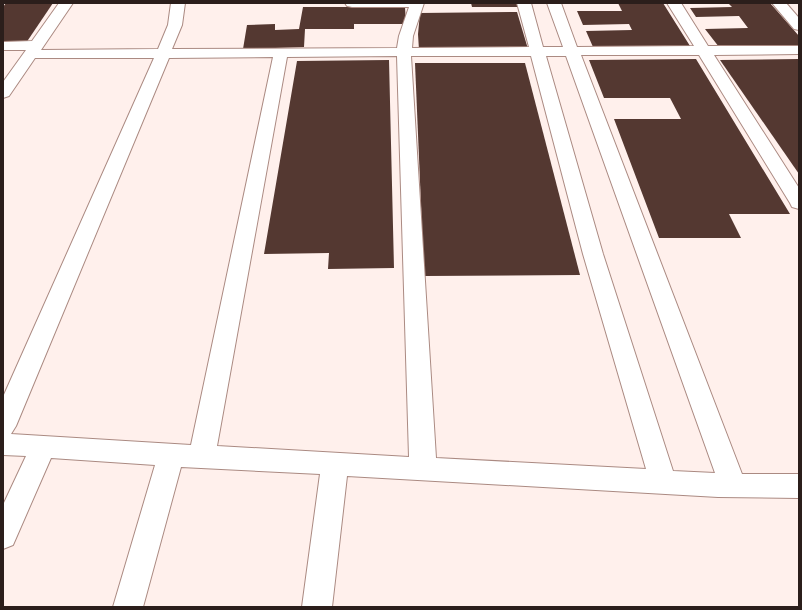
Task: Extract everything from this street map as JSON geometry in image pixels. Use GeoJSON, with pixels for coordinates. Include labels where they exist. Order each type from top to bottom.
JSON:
{"type":"FeatureCollection","features":[{"type":"Feature","properties":{"kind":"street"},"geometry":{"type":"LineString","coordinates":[[3,93],[66,3]]}},
{"type":"Feature","properties":{"kind":"street"},"geometry":{"type":"LineString","coordinates":[[3,426],[163,54],[174,25],[178,3]]}},
{"type":"Feature","properties":{"kind":"street"},"geometry":{"type":"LineString","coordinates":[[352,3],[417,3],[406,36],[404,53],[423,468]]}},
{"type":"Feature","properties":{"kind":"street"},"geometry":{"type":"LineString","coordinates":[[524,3],[593,254],[664,482]]}},
{"type":"Feature","properties":{"kind":"street"},"geometry":{"type":"LineString","coordinates":[[554,3],[732,485]]}},
{"type":"Feature","properties":{"kind":"street"},"geometry":{"type":"LineString","coordinates":[[674,3],[799,203]]}},
{"type":"Feature","properties":{"kind":"street"},"geometry":{"type":"LineString","coordinates":[[779,3],[799,26]]}},
{"type":"Feature","properties":{"kind":"street"},"geometry":{"type":"LineString","coordinates":[[3,46],[34,50],[163,54],[281,52],[404,53],[799,50]]}},
{"type":"Feature","properties":{"kind":"street"},"geometry":{"type":"LineString","coordinates":[[202,456],[281,52]]}},
{"type":"Feature","properties":{"kind":"street"},"geometry":{"type":"LineString","coordinates":[[3,444],[171,455],[664,482],[799,486]]}},
{"type":"Feature","properties":{"kind":"street"},"geometry":{"type":"LineString","coordinates":[[3,536],[43,446]]}},
{"type":"Feature","properties":{"kind":"street"},"geometry":{"type":"LineString","coordinates":[[128,607],[171,455]]}},
{"type":"Feature","properties":{"kind":"street"},"geometry":{"type":"LineString","coordinates":[[318,607],[335,463]]}},
{"type":"Feature","properties":{"kind":"building"},"geometry":{"type":"Polygon","coordinates":[[[6,3],[53,3],[26,43],[3,43],[3,7],[6,3]]]}},
{"type":"Feature","properties":{"kind":"building"},"geometry":{"type":"Polygon","coordinates":[[[471,3],[517,3],[518,7],[472,7],[471,3]]]}},
{"type":"Feature","properties":{"kind":"building"},"geometry":{"type":"Polygon","coordinates":[[[618,3],[663,3],[690,46],[593,47],[586,31],[632,30],[629,24],[583,25],[577,11],[622,11],[618,3]]]}},
{"type":"Feature","properties":{"kind":"building"},"geometry":{"type":"Polygon","coordinates":[[[728,3],[770,3],[799,36],[799,46],[719,47],[705,29],[748,28],[739,16],[696,17],[690,8],[732,7],[728,3]]]}},
{"type":"Feature","properties":{"kind":"building"},"geometry":{"type":"Polygon","coordinates":[[[303,7],[405,7],[406,24],[354,24],[354,29],[305,29],[304,47],[243,49],[247,25],[275,24],[275,30],[299,29],[303,7]]]}},
{"type":"Feature","properties":{"kind":"building"},"geometry":{"type":"Polygon","coordinates":[[[517,12],[528,49],[419,50],[418,34],[420,13],[517,12]]]}},
{"type":"Feature","properties":{"kind":"building"},"geometry":{"type":"Polygon","coordinates":[[[696,59],[790,214],[729,214],[741,238],[659,238],[614,119],[681,119],[670,98],[604,98],[589,60],[696,59]]]}},
{"type":"Feature","properties":{"kind":"building"},"geometry":{"type":"Polygon","coordinates":[[[799,59],[799,174],[720,60],[799,59]]]}},
{"type":"Feature","properties":{"kind":"building"},"geometry":{"type":"Polygon","coordinates":[[[389,60],[394,268],[328,269],[329,253],[264,254],[297,61],[389,60]]]}},
{"type":"Feature","properties":{"kind":"building"},"geometry":{"type":"Polygon","coordinates":[[[415,63],[525,63],[580,275],[424,276],[415,63]]]}}]}
